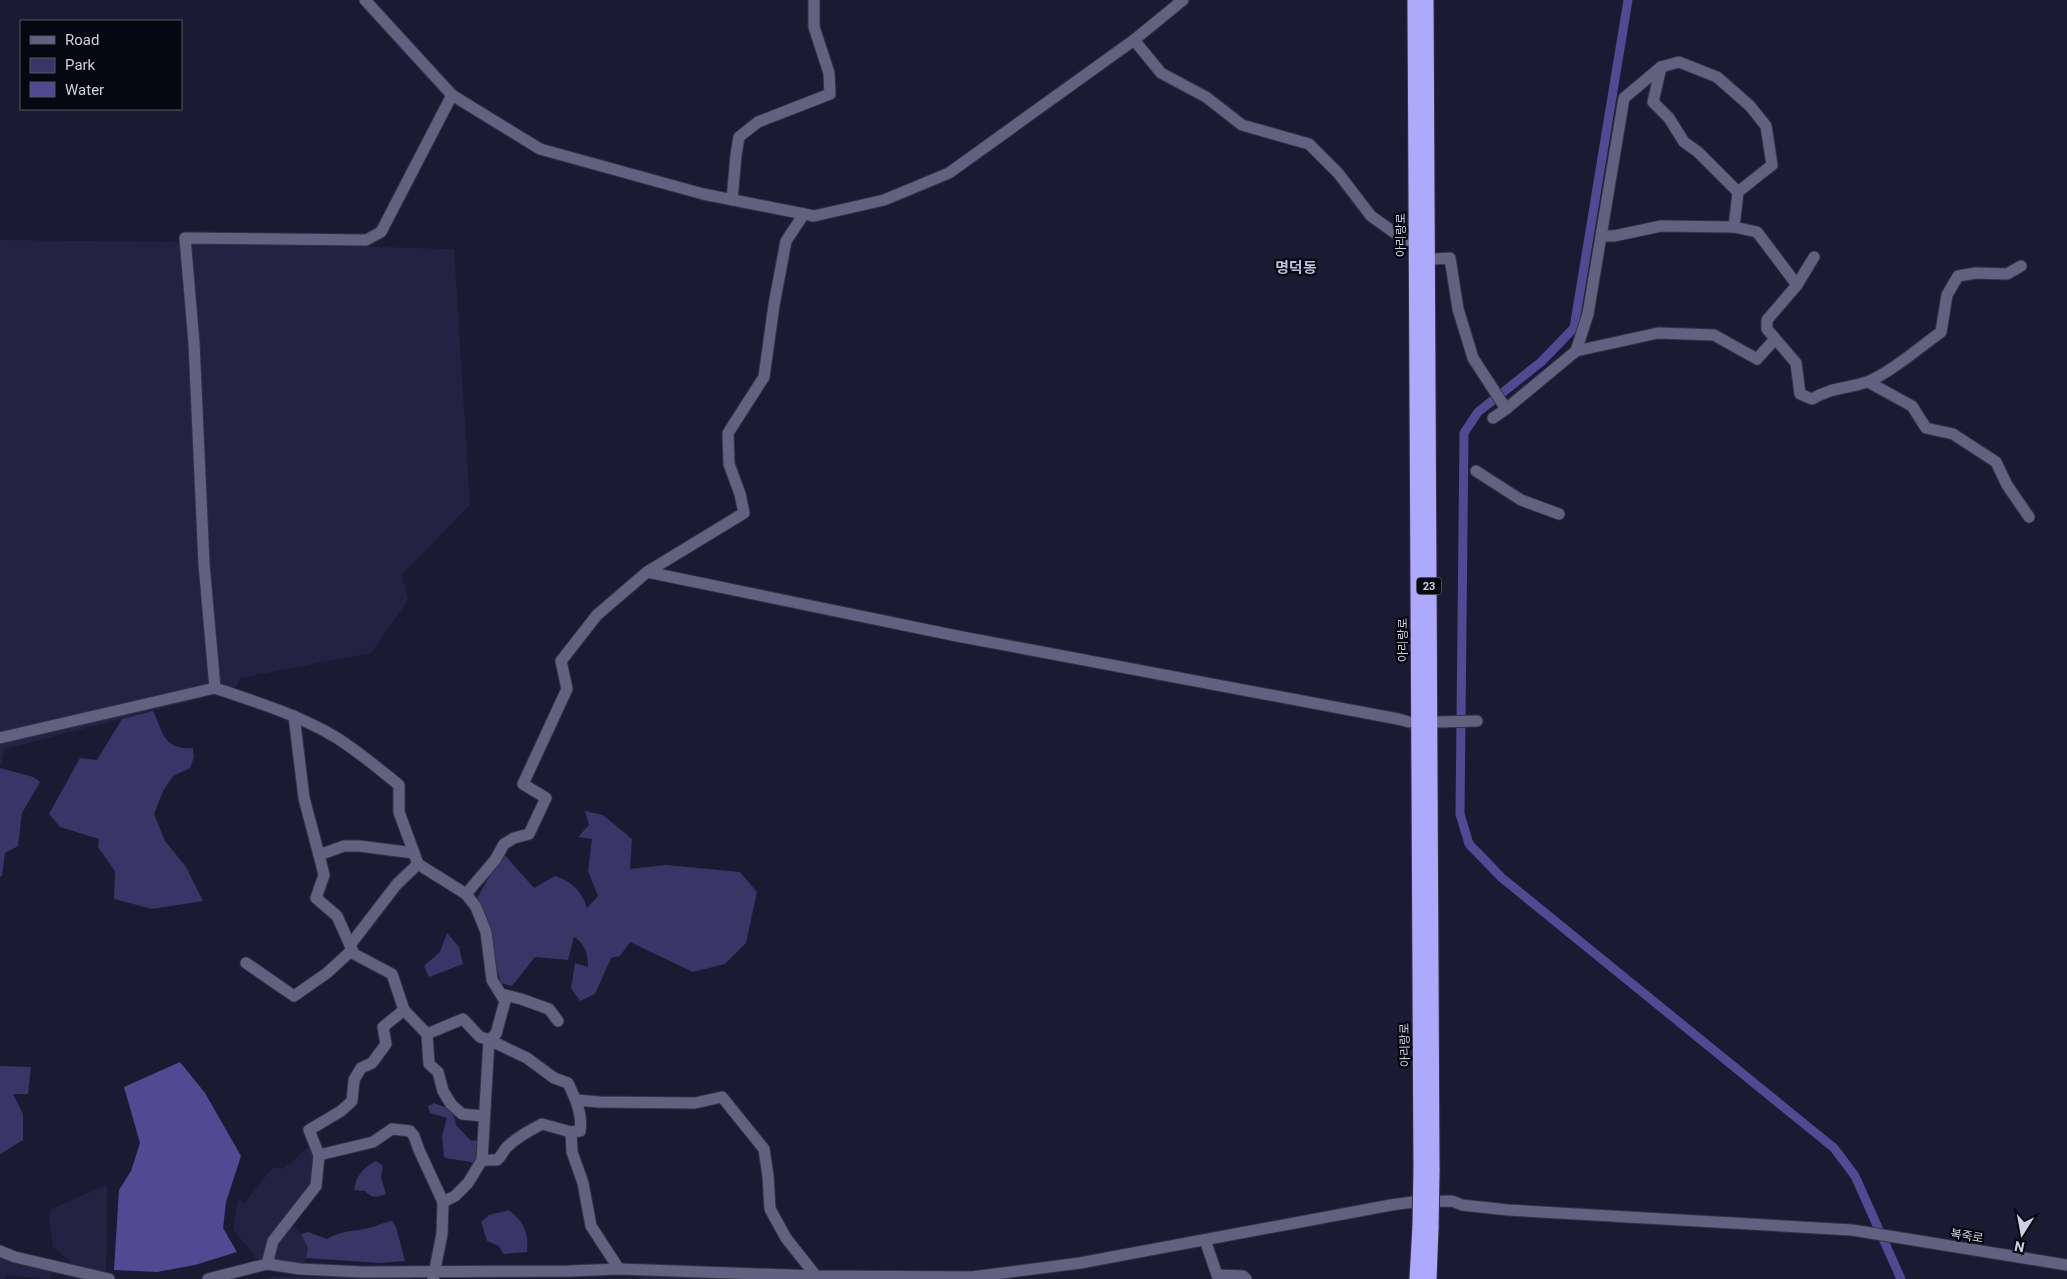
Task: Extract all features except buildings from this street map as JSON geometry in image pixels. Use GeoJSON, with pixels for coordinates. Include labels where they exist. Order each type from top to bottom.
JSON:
{"type":"FeatureCollection","features":[{"type":"Feature","properties":{"kind":"highway","name":"아리랑로"},"geometry":{"type":"LineString","coordinates":[[1415,0],[1426,1170]]}},
{"type":"Feature","properties":{"kind":"highway","name":"아리랑로"},"geometry":{"type":"LineString","coordinates":[[1426,0],[1425,1227],[1429,1279]]}},
{"type":"Feature","properties":{"kind":"highway","name":"아리랑로"},"geometry":{"type":"LineString","coordinates":[[1417,1279],[1425,1227]]}},
{"type":"Feature","properties":{"kind":"street"},"geometry":{"type":"LineString","coordinates":[[366,0],[452,96],[540,149],[703,194],[814,216],[884,200],[949,173],[1134,40],[1183,0]]}},
{"type":"Feature","properties":{"kind":"street"},"geometry":{"type":"LineString","coordinates":[[732,200],[739,138],[758,122],[830,94],[829,73],[814,27],[814,0]]}},
{"type":"Feature","properties":{"kind":"street"},"geometry":{"type":"LineString","coordinates":[[1134,40],[1161,73],[1206,97],[1242,125],[1309,144],[1338,173],[1371,216],[1406,242]]}},
{"type":"Feature","properties":{"kind":"street"},"geometry":{"type":"LineString","coordinates":[[1576,351],[1588,314],[1624,98],[1661,67],[1679,62],[1717,78],[1750,106],[1766,126],[1772,165],[1738,192],[1734,227]]}},
{"type":"Feature","properties":{"kind":"street"},"geometry":{"type":"LineString","coordinates":[[1661,67],[1653,102],[1669,118],[1684,142],[1698,152],[1738,192]]}},
{"type":"Feature","properties":{"kind":"street"},"geometry":{"type":"LineString","coordinates":[[215,688],[204,564],[194,343],[185,238],[366,240],[381,232],[452,96]]}},
{"type":"Feature","properties":{"kind":"street"},"geometry":{"type":"LineString","coordinates":[[466,894],[495,860],[504,844],[514,838],[529,834],[546,798],[523,784],[567,689],[561,661],[597,615],[646,572],[744,513],[740,494],[728,464],[728,433],[764,377],[774,305],[785,255],[786,241],[804,214]]}},
{"type":"Feature","properties":{"kind":"street"},"geometry":{"type":"LineString","coordinates":[[1601,236],[1614,236],[1661,226],[1734,227],[1757,232],[1797,285]]}},
{"type":"Feature","properties":{"kind":"street"},"geometry":{"type":"LineString","coordinates":[[1814,257],[1797,285],[1767,320],[1767,329],[1796,363],[1800,394],[1812,399],[1825,391],[1868,382],[1896,365],[1941,332],[1947,295],[1958,276],[1976,273],[2007,274],[2021,266]]}},
{"type":"Feature","properties":{"kind":"street"},"geometry":{"type":"LineString","coordinates":[[1434,258],[1450,258],[1458,309],[1473,358],[1504,407]]}},
{"type":"Feature","properties":{"kind":"street"},"geometry":{"type":"LineString","coordinates":[[1493,418],[1504,407],[1576,351],[1658,333],[1714,335],[1757,359],[1776,339]]}},
{"type":"Feature","properties":{"kind":"street"},"geometry":{"type":"LineString","coordinates":[[1868,382],[1912,406],[1926,428],[1952,434],[1996,462],[2006,485],[2029,517]]}},
{"type":"Feature","properties":{"kind":"street"},"geometry":{"type":"LineString","coordinates":[[1476,471],[1521,500],[1559,514]]}},
{"type":"Feature","properties":{"kind":"street"},"geometry":{"type":"LineString","coordinates":[[646,572],[957,636],[1409,722]]}},
{"type":"Feature","properties":{"kind":"street"},"geometry":{"type":"LineString","coordinates":[[0,738],[215,688],[294,716],[336,738],[366,758],[398,785],[399,812],[416,858]]}},
{"type":"Feature","properties":{"kind":"street"},"geometry":{"type":"LineString","coordinates":[[294,716],[304,798],[324,875],[316,898],[337,916],[354,954],[392,974],[404,1010],[426,1034],[429,1064],[438,1072],[443,1090],[451,1104],[462,1114],[483,1116]]}},
{"type":"Feature","properties":{"kind":"street"},"geometry":{"type":"LineString","coordinates":[[1437,722],[1474,722]]}},
{"type":"Feature","properties":{"kind":"street"},"geometry":{"type":"LineString","coordinates":[[319,855],[344,846],[359,846],[416,858],[466,894],[476,907],[486,932],[492,980],[505,1001],[496,1034],[489,1040],[483,1116],[482,1160],[468,1183],[454,1196],[443,1202]]}},
{"type":"Feature","properties":{"kind":"street"},"geometry":{"type":"LineString","coordinates":[[246,963],[294,996],[327,973],[351,948],[416,858]]}},
{"type":"Feature","properties":{"kind":"street"},"geometry":{"type":"LineString","coordinates":[[501,994],[549,1008],[558,1021]]}},
{"type":"Feature","properties":{"kind":"street"},"geometry":{"type":"LineString","coordinates":[[208,1279],[267,1264],[273,1241],[316,1186],[319,1155],[309,1130],[341,1111],[352,1101],[354,1080],[361,1068],[372,1063],[386,1044],[383,1027],[404,1010]]}},
{"type":"Feature","properties":{"kind":"street"},"geometry":{"type":"LineString","coordinates":[[426,1034],[463,1019],[480,1037],[527,1058],[554,1078],[568,1083],[576,1100],[582,1122],[580,1131],[571,1132],[542,1124],[516,1138],[504,1149],[503,1155],[497,1160],[482,1160]]}},
{"type":"Feature","properties":{"kind":"street"},"geometry":{"type":"LineString","coordinates":[[576,1100],[695,1103],[722,1097],[764,1149],[770,1209],[786,1238],[816,1276]]}},
{"type":"Feature","properties":{"kind":"street"},"geometry":{"type":"LineString","coordinates":[[319,1155],[373,1142],[392,1129],[410,1131],[414,1136],[418,1150],[443,1202],[442,1234],[433,1274]]}},
{"type":"Feature","properties":{"kind":"street"},"geometry":{"type":"LineString","coordinates":[[571,1132],[572,1152],[583,1183],[591,1226],[620,1269]]}},
{"type":"Feature","properties":{"kind":"street","name":"복죽로"},"geometry":{"type":"LineString","coordinates":[[267,1264],[300,1269],[433,1274],[620,1269],[816,1276],[972,1278],[999,1276],[1080,1263],[1391,1205],[1452,1201],[1508,1210],[1808,1227],[1861,1232],[2067,1265]]}},
{"type":"Feature","properties":{"kind":"street"},"geometry":{"type":"LineString","coordinates":[[1205,1240],[1217,1275],[1243,1276],[1246,1279]]}},
{"type":"Feature","properties":{"kind":"street"},"geometry":{"type":"LineString","coordinates":[[0,1251],[109,1279]]}},
{"type":"Feature","properties":{"kind":"shaded area"},"geometry":{"type":"Polygon","coordinates":[[[0,240],[454,249],[470,505],[402,574],[408,600],[371,653],[240,678],[236,687],[217,694],[5,749],[0,767],[0,240]]]}},
{"type":"Feature","properties":{"kind":"shaded area"},"geometry":{"type":"Polygon","coordinates":[[[311,1145],[317,1157],[313,1184],[275,1242],[291,1224],[301,1234],[308,1248],[305,1265],[258,1260],[233,1229],[238,1200],[245,1203],[273,1167],[283,1169],[311,1145]]]}},
{"type":"Feature","properties":{"kind":"shaded area"},"geometry":{"type":"Polygon","coordinates":[[[107,1185],[106,1272],[76,1266],[53,1247],[49,1221],[51,1209],[107,1185]]]}},
{"type":"Feature","properties":{"kind":"shaded area"},"geometry":{"type":"Polygon","coordinates":[[[0,1258],[53,1270],[50,1279],[6,1275],[4,1279],[0,1279],[0,1258]]]}},
{"type":"Feature","properties":{"kind":"shaded area"},"geometry":{"type":"Polygon","coordinates":[[[639,1276],[746,1279],[640,1279],[639,1276]]]}},
{"type":"Feature","properties":{"kind":"shaded area"},"geometry":{"type":"Polygon","coordinates":[[[268,1277],[414,1277],[414,1279],[268,1279],[268,1277]]]}},
{"type":"Feature","properties":{"kind":"green space"},"geometry":{"type":"Polygon","coordinates":[[[153,711],[166,739],[170,743],[183,748],[193,748],[194,757],[190,768],[173,776],[163,791],[154,814],[165,841],[186,867],[203,901],[152,909],[114,899],[115,871],[98,847],[99,839],[60,827],[49,814],[80,758],[97,760],[122,719],[153,711]]]}},
{"type":"Feature","properties":{"kind":"green space"},"geometry":{"type":"Polygon","coordinates":[[[0,768],[33,777],[40,782],[22,813],[18,846],[5,853],[2,876],[0,877],[0,768]]]}},
{"type":"Feature","properties":{"kind":"green space"},"geometry":{"type":"Polygon","coordinates":[[[585,811],[603,815],[632,839],[630,869],[666,865],[740,872],[757,892],[746,943],[725,964],[693,972],[630,942],[620,956],[611,958],[595,994],[580,1001],[571,988],[575,963],[588,967],[588,963],[583,946],[574,937],[568,960],[535,957],[512,986],[501,983],[477,898],[503,853],[534,888],[555,876],[561,878],[576,888],[583,897],[587,908],[598,896],[588,871],[592,839],[578,837],[589,825],[585,811]]]}},
{"type":"Feature","properties":{"kind":"green space"},"geometry":{"type":"Polygon","coordinates":[[[447,933],[459,947],[463,964],[429,977],[424,966],[440,952],[447,933]]]}},
{"type":"Feature","properties":{"kind":"green space"},"geometry":{"type":"Polygon","coordinates":[[[0,1066],[31,1067],[28,1094],[13,1094],[23,1114],[23,1140],[0,1154],[0,1066]]]}},
{"type":"Feature","properties":{"kind":"green space"},"geometry":{"type":"Polygon","coordinates":[[[434,1103],[450,1109],[456,1125],[471,1141],[476,1140],[479,1144],[479,1159],[473,1163],[444,1157],[442,1136],[447,1118],[430,1113],[428,1106],[434,1103]]]}},
{"type":"Feature","properties":{"kind":"green space"},"geometry":{"type":"Polygon","coordinates":[[[376,1161],[383,1166],[381,1178],[386,1194],[375,1197],[365,1191],[354,1190],[356,1181],[361,1173],[376,1161]]]}},
{"type":"Feature","properties":{"kind":"green space"},"geometry":{"type":"Polygon","coordinates":[[[509,1210],[524,1228],[527,1239],[527,1252],[503,1254],[499,1246],[487,1241],[481,1222],[489,1215],[509,1210]]]}},
{"type":"Feature","properties":{"kind":"green space"},"geometry":{"type":"Polygon","coordinates":[[[392,1221],[396,1227],[405,1261],[380,1263],[306,1258],[308,1248],[301,1234],[308,1232],[327,1239],[343,1233],[392,1221]]]}},
{"type":"Feature","properties":{"kind":"water"},"geometry":{"type":"Polygon","coordinates":[[[180,1062],[205,1093],[241,1156],[226,1202],[223,1228],[237,1252],[195,1265],[157,1272],[114,1270],[119,1190],[131,1171],[140,1143],[124,1087],[180,1062]]]}},
{"type":"Feature","properties":{"kind":"waterway"},"geometry":{"type":"LineString","coordinates":[[1628,0],[1574,328],[1541,362],[1478,412],[1464,433],[1460,814],[1469,844],[1502,878],[1834,1148],[1855,1176],[1901,1279]]}},
{"type":"Feature","properties":{"kind":"district","name":"명덕동"},"geometry":{"type":"Point","coordinates":[1296,268]}}]}
